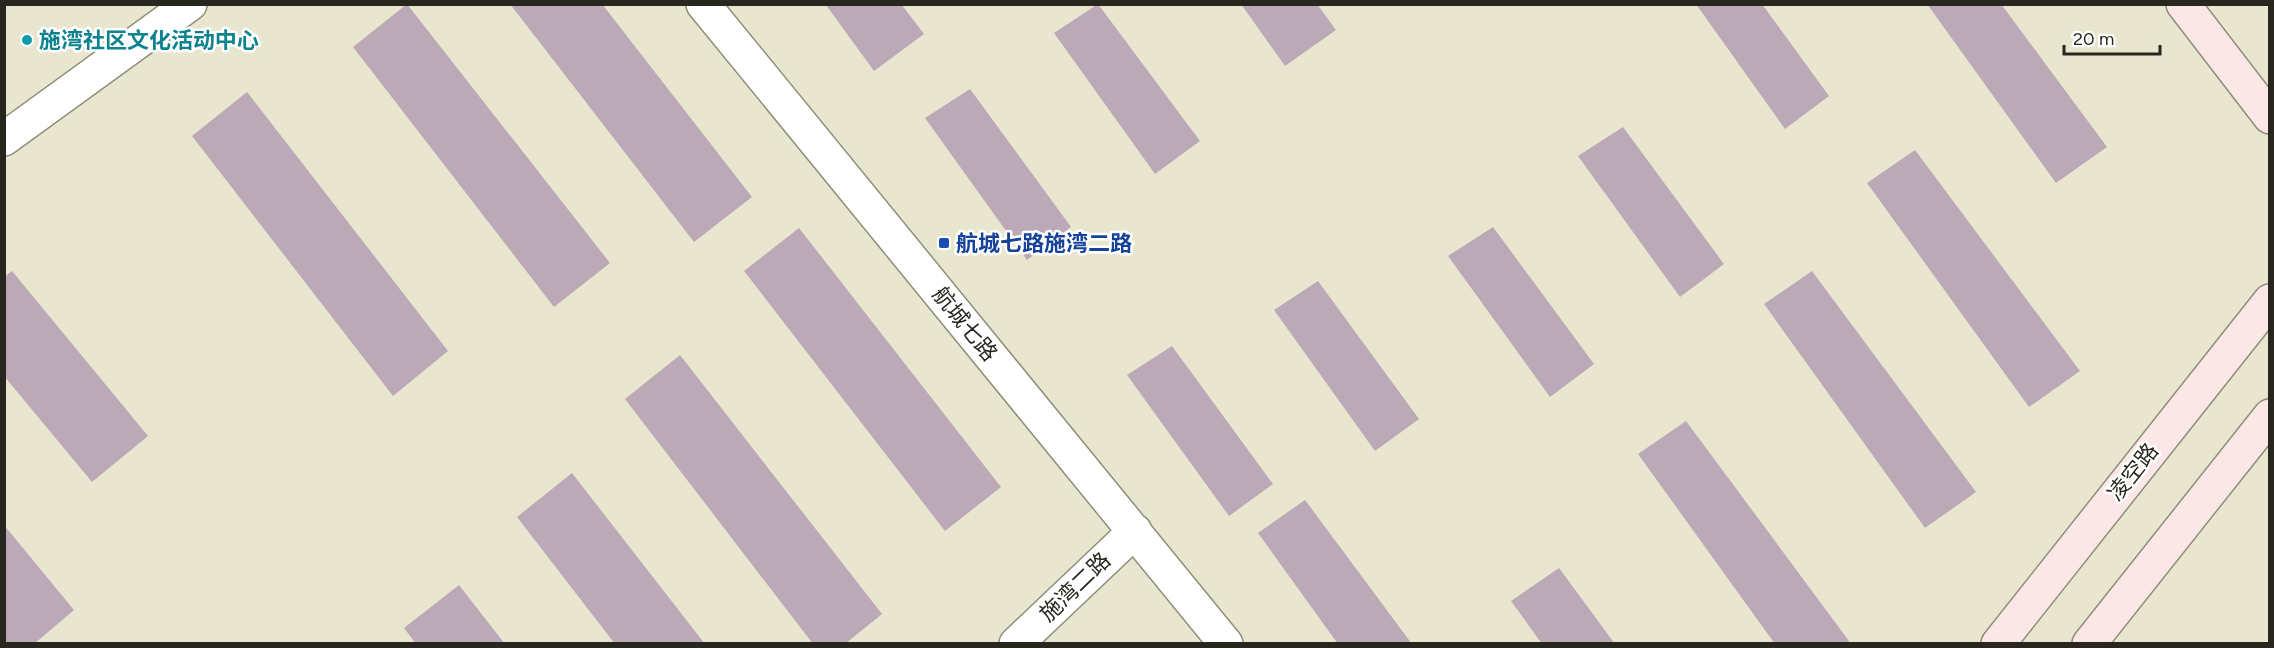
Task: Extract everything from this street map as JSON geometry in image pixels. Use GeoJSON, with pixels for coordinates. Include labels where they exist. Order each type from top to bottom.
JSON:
{"type":"FeatureCollection","features":[{"type":"Feature","properties":{"kind":"main road"},"geometry":{"type":"LineString","coordinates":[[2183,4],[2270,117]]}},
{"type":"Feature","properties":{"kind":"main road","name":"凌空路"},"geometry":{"type":"LineString","coordinates":[[1998,644],[2270,301]]}},
{"type":"Feature","properties":{"kind":"main road"},"geometry":{"type":"LineString","coordinates":[[2090,644],[2270,416]]}},
{"type":"Feature","properties":{"kind":"street"},"geometry":{"type":"LineString","coordinates":[[4,139],[190,4]]}},
{"type":"Feature","properties":{"kind":"street","name":"航城七路"},"geometry":{"type":"LineString","coordinates":[[703,4],[1226,644]]}},
{"type":"Feature","properties":{"kind":"street","name":"施湾二路"},"geometry":{"type":"LineString","coordinates":[[1016,644],[1135,531]]}},
{"type":"Feature","properties":{"kind":"building"},"geometry":{"type":"Polygon","coordinates":[[[407,4],[610,263],[554,307],[353,47],[407,4]]]}},
{"type":"Feature","properties":{"kind":"building"},"geometry":{"type":"Polygon","coordinates":[[[510,4],[602,4],[752,197],[694,242],[510,4]]]}},
{"type":"Feature","properties":{"kind":"building"},"geometry":{"type":"Polygon","coordinates":[[[1098,4],[1200,141],[1155,174],[1054,33],[1098,4]]]}},
{"type":"Feature","properties":{"kind":"building"},"geometry":{"type":"Polygon","coordinates":[[[1241,4],[1317,4],[1336,30],[1285,66],[1241,4]]]}},
{"type":"Feature","properties":{"kind":"building"},"geometry":{"type":"Polygon","coordinates":[[[1696,4],[1762,4],[1829,96],[1785,129],[1696,4]]]}},
{"type":"Feature","properties":{"kind":"building"},"geometry":{"type":"Polygon","coordinates":[[[1927,4],[2001,4],[2107,147],[2056,183],[1927,4]]]}},
{"type":"Feature","properties":{"kind":"building"},"geometry":{"type":"Polygon","coordinates":[[[826,5],[902,5],[924,34],[874,71],[826,5]]]}},
{"type":"Feature","properties":{"kind":"building"},"geometry":{"type":"Polygon","coordinates":[[[970,89],[1071,227],[1027,260],[925,118],[970,89]]]}},
{"type":"Feature","properties":{"kind":"building"},"geometry":{"type":"Polygon","coordinates":[[[247,92],[448,351],[393,396],[192,136],[247,92]]]}},
{"type":"Feature","properties":{"kind":"building"},"geometry":{"type":"Polygon","coordinates":[[[1623,127],[1724,264],[1680,297],[1578,156],[1623,127]]]}},
{"type":"Feature","properties":{"kind":"building"},"geometry":{"type":"Polygon","coordinates":[[[1915,150],[2080,371],[2029,407],[1867,183],[1915,150]]]}},
{"type":"Feature","properties":{"kind":"building"},"geometry":{"type":"Polygon","coordinates":[[[1493,227],[1594,364],[1550,397],[1448,256],[1493,227]]]}},
{"type":"Feature","properties":{"kind":"building"},"geometry":{"type":"Polygon","coordinates":[[[799,228],[1001,487],[945,531],[744,271],[799,228]]]}},
{"type":"Feature","properties":{"kind":"building"},"geometry":{"type":"Polygon","coordinates":[[[12,271],[148,436],[92,482],[4,376],[4,277],[12,271]]]}},
{"type":"Feature","properties":{"kind":"building"},"geometry":{"type":"Polygon","coordinates":[[[1812,271],[1976,492],[1925,528],[1764,304],[1812,271]]]}},
{"type":"Feature","properties":{"kind":"building"},"geometry":{"type":"Polygon","coordinates":[[[1318,281],[1419,419],[1375,451],[1274,310],[1318,281]]]}},
{"type":"Feature","properties":{"kind":"building"},"geometry":{"type":"Polygon","coordinates":[[[1172,346],[1273,484],[1229,516],[1127,375],[1172,346]]]}},
{"type":"Feature","properties":{"kind":"building"},"geometry":{"type":"Polygon","coordinates":[[[680,355],[882,614],[845,644],[813,644],[625,399],[680,355]]]}},
{"type":"Feature","properties":{"kind":"building"},"geometry":{"type":"Polygon","coordinates":[[[1686,421],[1849,641],[1846,644],[1775,644],[1638,454],[1686,421]]]}},
{"type":"Feature","properties":{"kind":"building"},"geometry":{"type":"Polygon","coordinates":[[[572,473],[705,644],[615,644],[517,517],[572,473]]]}},
{"type":"Feature","properties":{"kind":"building"},"geometry":{"type":"Polygon","coordinates":[[[1305,500],[1412,644],[1338,644],[1258,533],[1305,500]]]}},
{"type":"Feature","properties":{"kind":"building"},"geometry":{"type":"Polygon","coordinates":[[[4,525],[74,610],[34,644],[8,644],[4,640],[4,525]]]}},
{"type":"Feature","properties":{"kind":"building"},"geometry":{"type":"Polygon","coordinates":[[[1559,568],[1615,644],[1542,644],[1511,601],[1559,568]]]}},
{"type":"Feature","properties":{"kind":"building"},"geometry":{"type":"Polygon","coordinates":[[[459,585],[505,644],[416,644],[404,628],[459,585]]]}},
{"type":"Feature","properties":{"kind":"place","name":"施湾社区文化活动中心"},"geometry":{"type":"Point","coordinates":[27,40]}},
{"type":"Feature","properties":{"kind":"place","name":"航城七路施湾二路"},"geometry":{"type":"Point","coordinates":[944,243]}}]}
